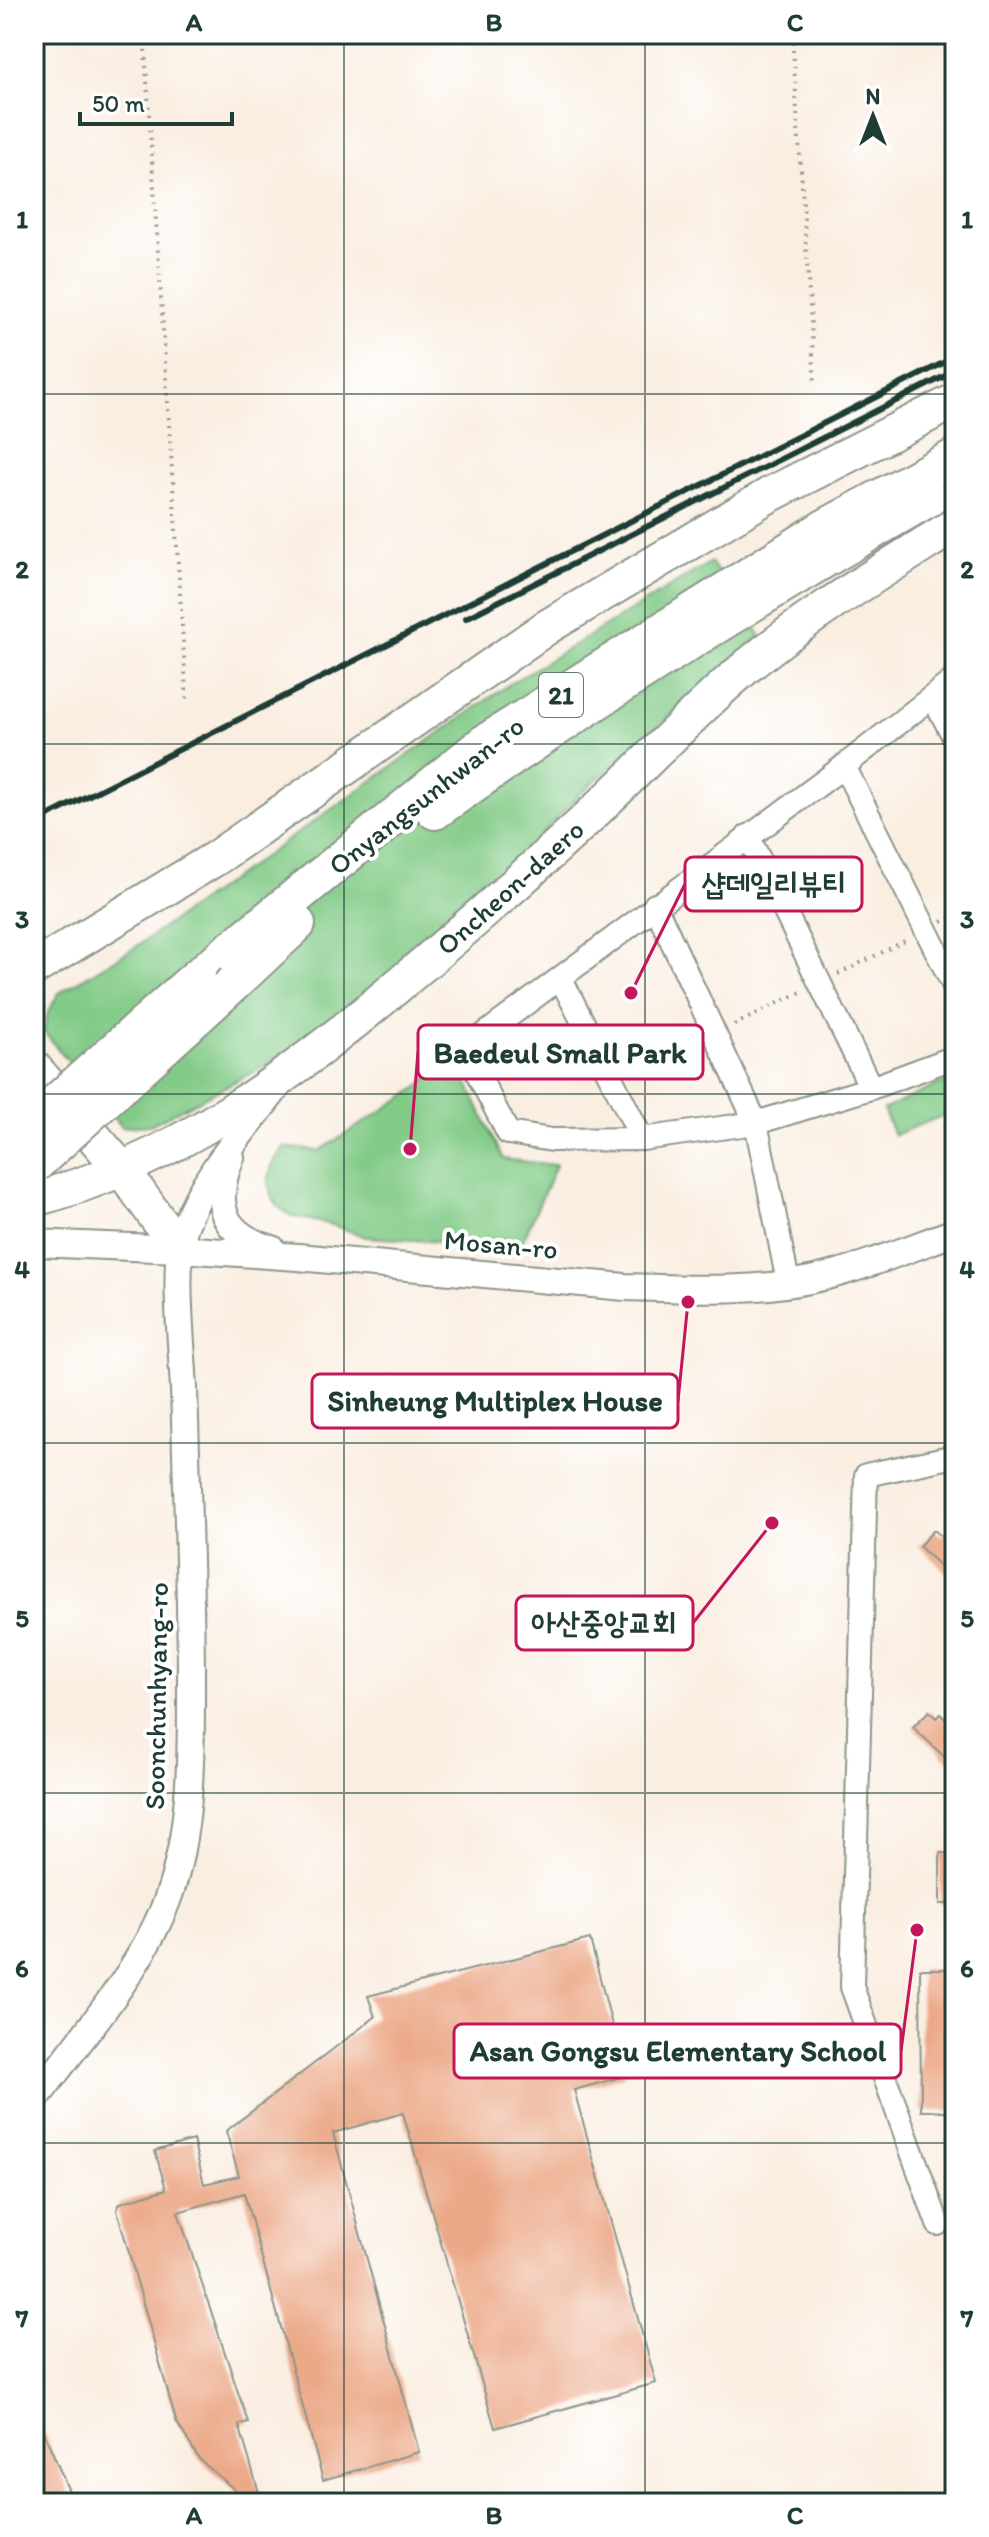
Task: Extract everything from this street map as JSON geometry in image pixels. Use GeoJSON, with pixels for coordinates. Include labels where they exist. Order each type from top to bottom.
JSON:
{"type":"FeatureCollection","features":[{"type":"Feature","properties":{"kind":"highway","name":"Onyangsunhwan-ro"},"geometry":{"type":"LineString","coordinates":[[34,1122],[197,977],[483,744],[826,527],[955,457]]}},
{"type":"Feature","properties":{"kind":"highway","name":"Onyangsunhwan-ro"},"geometry":{"type":"LineString","coordinates":[[34,1165],[362,864],[487,774],[796,574],[955,484]]}},
{"type":"Feature","properties":{"kind":"main road"},"geometry":{"type":"LineString","coordinates":[[34,968],[216,858],[547,627],[769,495],[955,401]]}},
{"type":"Feature","properties":{"kind":"main road","name":"Oncheon-daero"},"geometry":{"type":"LineString","coordinates":[[34,1199],[62,1192],[177,1143],[238,1109],[285,1077],[341,1034],[566,839],[733,679],[824,609],[955,525]]}},
{"type":"Feature","properties":{"kind":"main road"},"geometry":{"type":"LineString","coordinates":[[34,1068],[121,1168],[179,1249]]}},
{"type":"Feature","properties":{"kind":"street"},"geometry":{"type":"LineString","coordinates":[[955,679],[844,766],[465,1049],[508,1133],[552,1140],[642,1139],[756,1123],[871,1088],[955,1057]]}},
{"type":"Feature","properties":{"kind":"street"},"geometry":{"type":"LineString","coordinates":[[933,697],[955,739]]}},
{"type":"Feature","properties":{"kind":"street"},"geometry":{"type":"LineString","coordinates":[[844,766],[955,988]]}},
{"type":"Feature","properties":{"kind":"street"},"geometry":{"type":"LineString","coordinates":[[748,836],[871,1088]]}},
{"type":"Feature","properties":{"kind":"street"},"geometry":{"type":"LineString","coordinates":[[655,905],[756,1123],[788,1282]]}},
{"type":"Feature","properties":{"kind":"street"},"geometry":{"type":"LineString","coordinates":[[561,979],[642,1139]]}},
{"type":"Feature","properties":{"kind":"street"},"geometry":{"type":"LineString","coordinates":[[179,1249],[199,1193],[217,1163],[285,1077]]}},
{"type":"Feature","properties":{"kind":"street"},"geometry":{"type":"LineString","coordinates":[[245,1130],[229,1161],[222,1188],[221,1209],[229,1227],[260,1246],[298,1257]]}},
{"type":"Feature","properties":{"kind":"street","name":"Mosan-ro"},"geometry":{"type":"LineString","coordinates":[[34,1243],[298,1257],[625,1287],[698,1290],[760,1287],[826,1276],[955,1232]]}},
{"type":"Feature","properties":{"kind":"street","name":"Soonchunhyang-ro"},"geometry":{"type":"LineString","coordinates":[[34,2101],[130,1971],[158,1925],[173,1883],[183,1840],[191,1698],[190,1568],[179,1249]]}},
{"type":"Feature","properties":{"kind":"street"},"geometry":{"type":"LineString","coordinates":[[938,2224],[852,1987],[866,1475],[955,1456]]}},
{"type":"Feature","properties":{"kind":"path"},"geometry":{"type":"LineString","coordinates":[[144,34],[187,703]]}},
{"type":"Feature","properties":{"kind":"path"},"geometry":{"type":"LineString","coordinates":[[792,34],[815,385]]}},
{"type":"Feature","properties":{"kind":"green space"},"geometry":{"type":"Polygon","coordinates":[[[711,562],[761,636],[581,793],[502,875],[390,974],[287,1055],[150,1125],[122,1127],[44,1032],[48,1012],[59,993],[134,948],[511,683],[711,562]]]}},
{"type":"Feature","properties":{"kind":"green space"},"geometry":{"type":"Polygon","coordinates":[[[452,1050],[503,1159],[556,1165],[520,1247],[366,1237],[333,1225],[291,1216],[279,1207],[271,1195],[268,1182],[272,1165],[283,1147],[319,1151],[419,1087],[452,1050]]]}},
{"type":"Feature","properties":{"kind":"green space"},"geometry":{"type":"Polygon","coordinates":[[[955,1077],[955,1111],[894,1135],[883,1110],[955,1077]]]}},
{"type":"Feature","properties":{"kind":"building"},"geometry":{"type":"Polygon","coordinates":[[[934,1530],[941,1536],[946,1532],[955,1541],[955,1581],[919,1546],[934,1530]]]}},
{"type":"Feature","properties":{"kind":"building"},"geometry":{"type":"Polygon","coordinates":[[[929,1711],[936,1718],[940,1714],[955,1728],[955,1767],[913,1727],[929,1711]]]}},
{"type":"Feature","properties":{"kind":"building"},"geometry":{"type":"Polygon","coordinates":[[[940,1853],[955,1853],[955,1904],[940,1904],[940,1853]]]}},
{"type":"Feature","properties":{"kind":"building"},"geometry":{"type":"Polygon","coordinates":[[[590,1939],[625,2076],[574,2090],[656,2383],[495,2428],[403,2113],[333,2133],[419,2452],[323,2480],[244,2193],[178,2212],[248,2422],[239,2425],[262,2503],[250,2503],[199,2459],[176,2421],[117,2210],[120,2203],[166,2189],[155,2151],[193,2140],[204,2184],[239,2176],[226,2131],[375,2017],[368,1996],[590,1939]]]}},
{"type":"Feature","properties":{"kind":"building"},"geometry":{"type":"Polygon","coordinates":[[[920,1969],[955,1969],[955,2111],[921,2111],[920,1969]]]}},
{"type":"Feature","properties":{"kind":"building"},"geometry":{"type":"Polygon","coordinates":[[[34,2409],[74,2503],[34,2503],[34,2409]]]}},
{"type":"Feature","properties":{"kind":"railway"},"geometry":{"type":"LineString","coordinates":[[34,823],[955,357]]}},
{"type":"Feature","properties":{"kind":"railway"},"geometry":{"type":"LineString","coordinates":[[466,618],[955,371]]}},
{"type":"Feature","properties":{"kind":"place","name":"샵데일리뷰티"},"geometry":{"type":"Point","coordinates":[631,993]}},
{"type":"Feature","properties":{"kind":"place","name":"Baedeul Small Park"},"geometry":{"type":"Point","coordinates":[410,1149]}},
{"type":"Feature","properties":{"kind":"place","name":"Sinheung Multiplex House"},"geometry":{"type":"Point","coordinates":[688,1302]}},
{"type":"Feature","properties":{"kind":"place","name":"아산중앙교회"},"geometry":{"type":"Point","coordinates":[772,1523]}},
{"type":"Feature","properties":{"kind":"place","name":"Asan Gongsu Elementary School"},"geometry":{"type":"Point","coordinates":[917,1930]}}]}
